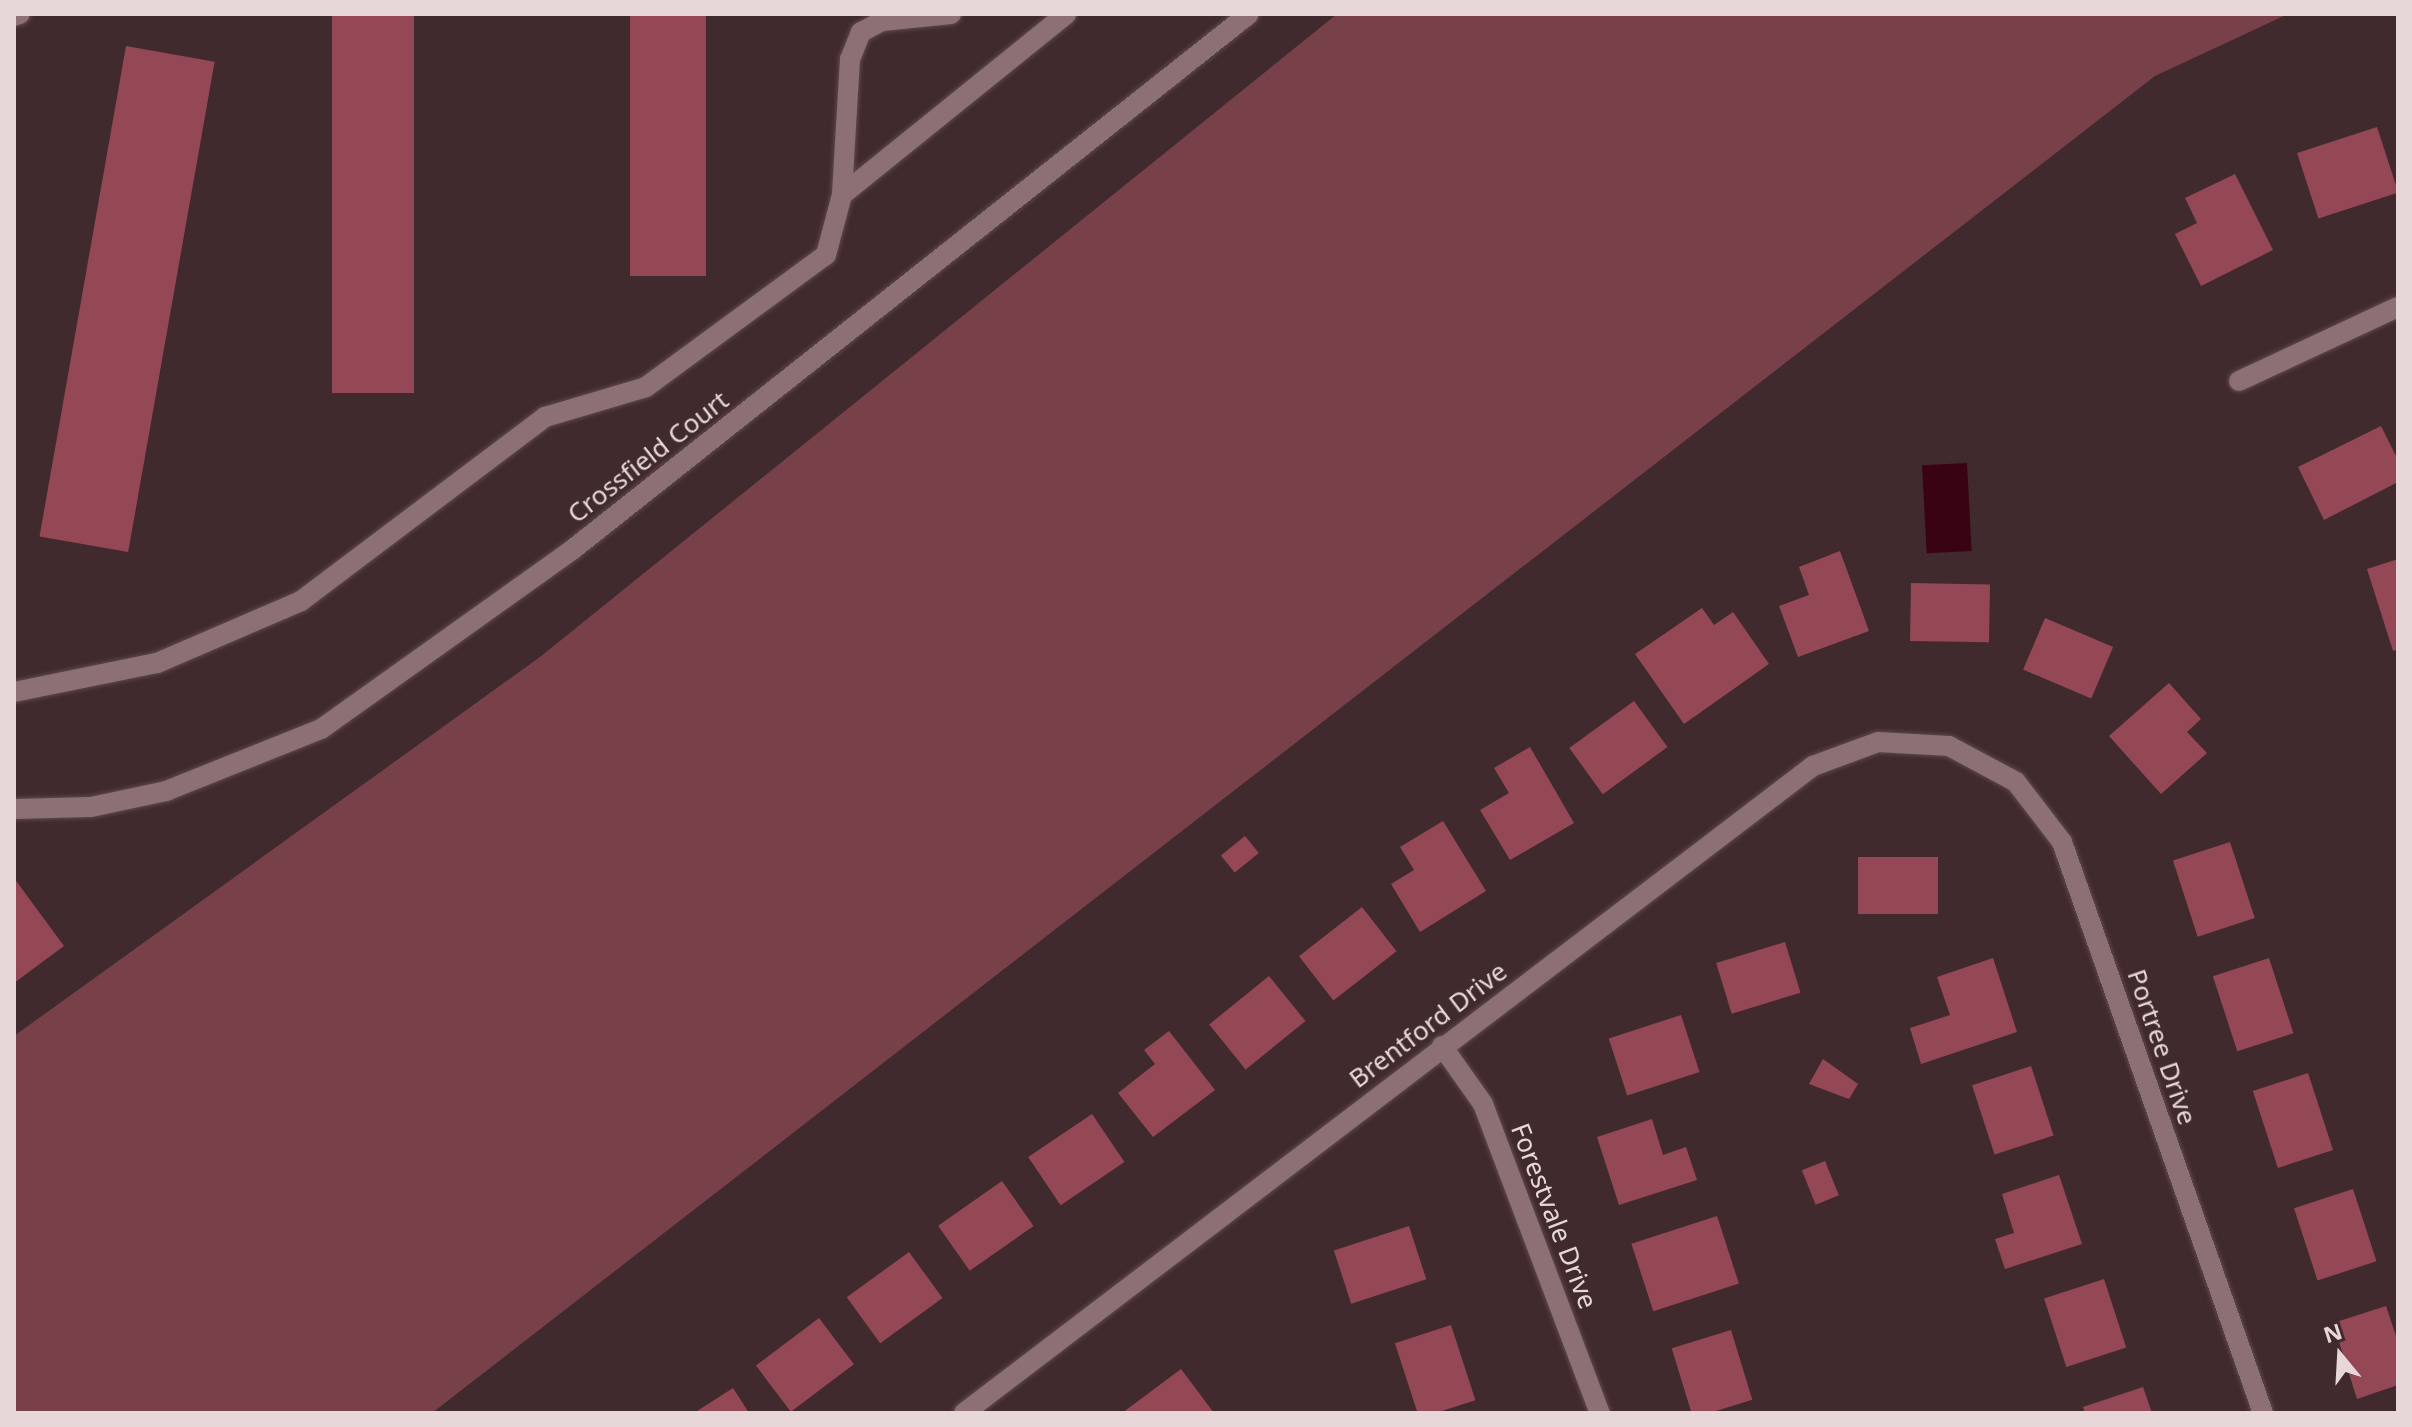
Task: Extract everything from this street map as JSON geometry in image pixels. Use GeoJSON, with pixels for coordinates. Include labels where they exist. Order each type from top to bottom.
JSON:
{"type":"FeatureCollection","features":[{"type":"Feature","properties":{"kind":"street"},"geometry":{"type":"LineString","coordinates":[[14,16],[20,14]]}},
{"type":"Feature","properties":{"kind":"street"},"geometry":{"type":"LineString","coordinates":[[14,692],[157,663],[301,601],[545,417],[646,387],[826,255],[842,195],[850,59],[861,32],[882,21],[951,14]]}},
{"type":"Feature","properties":{"kind":"street"},"geometry":{"type":"LineString","coordinates":[[842,195],[1066,14]]}},
{"type":"Feature","properties":{"kind":"street","name":"Crossfield Court"},"geometry":{"type":"LineString","coordinates":[[14,809],[91,807],[166,791],[321,729],[572,550],[1249,14]]}},
{"type":"Feature","properties":{"kind":"street"},"geometry":{"type":"LineString","coordinates":[[2239,381],[2398,307]]}},
{"type":"Feature","properties":{"kind":"street","name":"Brentford Drive"},"geometry":{"type":"LineString","coordinates":[[964,1413],[985,1406],[1442,1046],[1813,766],[1878,742],[1949,746]]}},
{"type":"Feature","properties":{"kind":"street","name":"Portree Drive"},"geometry":{"type":"LineString","coordinates":[[1949,746],[2016,782],[2062,842],[2263,1413]]}},
{"type":"Feature","properties":{"kind":"street","name":"Forestvale Drive"},"geometry":{"type":"LineString","coordinates":[[1442,1046],[1483,1104],[1600,1413]]}},
{"type":"Feature","properties":{"kind":"shaded area"},"geometry":{"type":"Polygon","coordinates":[[[1337,14],[2288,14],[2155,76],[432,1413],[14,1413],[14,1036],[540,657],[1337,14]]]}},
{"type":"Feature","properties":{"kind":"shaded area"},"geometry":{"type":"Polygon","coordinates":[[[1967,463],[1972,551],[1927,553],[1922,465],[1967,463]]]}},
{"type":"Feature","properties":{"kind":"building"},"geometry":{"type":"Polygon","coordinates":[[[332,14],[414,14],[414,393],[332,393],[332,14]]]}},
{"type":"Feature","properties":{"kind":"building"},"geometry":{"type":"Polygon","coordinates":[[[630,14],[706,14],[706,276],[630,276],[630,14]]]}},
{"type":"Feature","properties":{"kind":"building"},"geometry":{"type":"Polygon","coordinates":[[[126,46],[215,62],[128,552],[40,536],[126,46]]]}},
{"type":"Feature","properties":{"kind":"building"},"geometry":{"type":"Polygon","coordinates":[[[2377,127],[2398,193],[2318,219],[2297,153],[2377,127]]]}},
{"type":"Feature","properties":{"kind":"building"},"geometry":{"type":"Polygon","coordinates":[[[2235,174],[2273,250],[2201,286],[2175,234],[2197,223],[2185,198],[2235,174]]]}},
{"type":"Feature","properties":{"kind":"building"},"geometry":{"type":"Polygon","coordinates":[[[2381,426],[2398,460],[2398,482],[2324,520],[2298,467],[2381,426]]]}},
{"type":"Feature","properties":{"kind":"building"},"geometry":{"type":"Polygon","coordinates":[[[1840,551],[1869,631],[1798,657],[1779,606],[1809,595],[1799,567],[1840,551]]]}},
{"type":"Feature","properties":{"kind":"building"},"geometry":{"type":"Polygon","coordinates":[[[2398,559],[2398,649],[2393,651],[2367,569],[2398,559]]]}},
{"type":"Feature","properties":{"kind":"building"},"geometry":{"type":"Polygon","coordinates":[[[1911,583],[1990,584],[1989,642],[1910,641],[1911,583]]]}},
{"type":"Feature","properties":{"kind":"building"},"geometry":{"type":"Polygon","coordinates":[[[1702,608],[1714,625],[1733,612],[1769,664],[1684,724],[1635,654],[1702,608]]]}},
{"type":"Feature","properties":{"kind":"building"},"geometry":{"type":"Polygon","coordinates":[[[2045,618],[2113,647],[2091,698],[2023,670],[2045,618]]]}},
{"type":"Feature","properties":{"kind":"building"},"geometry":{"type":"Polygon","coordinates":[[[2169,683],[2201,719],[2187,732],[2207,753],[2161,794],[2109,736],[2169,683]]]}},
{"type":"Feature","properties":{"kind":"building"},"geometry":{"type":"Polygon","coordinates":[[[1634,701],[1668,747],[1603,794],[1569,748],[1634,701]]]}},
{"type":"Feature","properties":{"kind":"building"},"geometry":{"type":"Polygon","coordinates":[[[1530,747],[1574,823],[1510,860],[1480,810],[1509,793],[1494,768],[1530,747]]]}},
{"type":"Feature","properties":{"kind":"building"},"geometry":{"type":"Polygon","coordinates":[[[1443,821],[1486,891],[1420,932],[1391,884],[1414,870],[1400,847],[1443,821]]]}},
{"type":"Feature","properties":{"kind":"building"},"geometry":{"type":"Polygon","coordinates":[[[1245,836],[1259,853],[1235,873],[1221,856],[1245,836]]]}},
{"type":"Feature","properties":{"kind":"building"},"geometry":{"type":"Polygon","coordinates":[[[2230,842],[2255,918],[2198,937],[2173,861],[2230,842]]]}},
{"type":"Feature","properties":{"kind":"building"},"geometry":{"type":"Polygon","coordinates":[[[1858,857],[1938,857],[1938,914],[1858,914],[1858,857]]]}},
{"type":"Feature","properties":{"kind":"building"},"geometry":{"type":"Polygon","coordinates":[[[14,878],[64,946],[14,983],[14,878]]]}},
{"type":"Feature","properties":{"kind":"building"},"geometry":{"type":"Polygon","coordinates":[[[1362,907],[1396,951],[1333,1000],[1299,956],[1362,907]]]}},
{"type":"Feature","properties":{"kind":"building"},"geometry":{"type":"Polygon","coordinates":[[[1785,942],[1800,993],[1732,1014],[1716,963],[1785,942]]]}},
{"type":"Feature","properties":{"kind":"building"},"geometry":{"type":"Polygon","coordinates":[[[1993,958],[2017,1032],[1921,1064],[1910,1028],[1950,1015],[1937,977],[1993,958]]]}},
{"type":"Feature","properties":{"kind":"building"},"geometry":{"type":"Polygon","coordinates":[[[2269,958],[2293,1033],[2237,1051],[2213,976],[2269,958]]]}},
{"type":"Feature","properties":{"kind":"building"},"geometry":{"type":"Polygon","coordinates":[[[1269,976],[1306,1021],[1246,1070],[1209,1024],[1269,976]]]}},
{"type":"Feature","properties":{"kind":"building"},"geometry":{"type":"Polygon","coordinates":[[[1681,1015],[1700,1072],[1627,1096],[1609,1038],[1681,1015]]]}},
{"type":"Feature","properties":{"kind":"building"},"geometry":{"type":"Polygon","coordinates":[[[1169,1031],[1215,1090],[1153,1137],[1118,1093],[1155,1064],[1144,1050],[1169,1031]]]}},
{"type":"Feature","properties":{"kind":"building"},"geometry":{"type":"Polygon","coordinates":[[[1823,1059],[1858,1084],[1849,1099],[1809,1084],[1823,1059]]]}},
{"type":"Feature","properties":{"kind":"building"},"geometry":{"type":"Polygon","coordinates":[[[2031,1066],[2054,1135],[1995,1155],[1972,1085],[2031,1066]]]}},
{"type":"Feature","properties":{"kind":"building"},"geometry":{"type":"Polygon","coordinates":[[[2308,1073],[2333,1150],[2278,1168],[2253,1091],[2308,1073]]]}},
{"type":"Feature","properties":{"kind":"building"},"geometry":{"type":"Polygon","coordinates":[[[1092,1114],[1124,1162],[1061,1205],[1028,1157],[1092,1114]]]}},
{"type":"Feature","properties":{"kind":"building"},"geometry":{"type":"Polygon","coordinates":[[[1652,1119],[1663,1155],[1686,1147],[1697,1180],[1619,1205],[1597,1137],[1652,1119]]]}},
{"type":"Feature","properties":{"kind":"building"},"geometry":{"type":"Polygon","coordinates":[[[1825,1161],[1839,1195],[1816,1205],[1802,1170],[1825,1161]]]}},
{"type":"Feature","properties":{"kind":"building"},"geometry":{"type":"Polygon","coordinates":[[[2059,1175],[2082,1244],[2005,1269],[1995,1239],[2014,1233],[2002,1194],[2059,1175]]]}},
{"type":"Feature","properties":{"kind":"building"},"geometry":{"type":"Polygon","coordinates":[[[1002,1181],[1034,1226],[970,1271],[938,1226],[1002,1181]]]}},
{"type":"Feature","properties":{"kind":"building"},"geometry":{"type":"Polygon","coordinates":[[[2353,1189],[2376,1261],[2318,1280],[2294,1208],[2353,1189]]]}},
{"type":"Feature","properties":{"kind":"building"},"geometry":{"type":"Polygon","coordinates":[[[1717,1216],[1739,1284],[1653,1311],[1631,1244],[1717,1216]]]}},
{"type":"Feature","properties":{"kind":"building"},"geometry":{"type":"Polygon","coordinates":[[[1409,1226],[1426,1279],[1351,1304],[1334,1250],[1409,1226]]]}},
{"type":"Feature","properties":{"kind":"building"},"geometry":{"type":"Polygon","coordinates":[[[909,1252],[943,1298],[880,1343],[847,1297],[909,1252]]]}},
{"type":"Feature","properties":{"kind":"building"},"geometry":{"type":"Polygon","coordinates":[[[2104,1279],[2126,1347],[2066,1367],[2044,1298],[2104,1279]]]}},
{"type":"Feature","properties":{"kind":"building"},"geometry":{"type":"Polygon","coordinates":[[[2386,1306],[2398,1342],[2398,1385],[2357,1399],[2333,1323],[2386,1306]]]}},
{"type":"Feature","properties":{"kind":"building"},"geometry":{"type":"Polygon","coordinates":[[[819,1318],[854,1364],[791,1412],[756,1366],[819,1318]]]}},
{"type":"Feature","properties":{"kind":"building"},"geometry":{"type":"Polygon","coordinates":[[[1451,1325],[1475,1400],[1436,1413],[1418,1413],[1395,1343],[1451,1325]]]}},
{"type":"Feature","properties":{"kind":"building"},"geometry":{"type":"Polygon","coordinates":[[[1731,1330],[1752,1400],[1709,1413],[1692,1413],[1672,1348],[1731,1330]]]}},
{"type":"Feature","properties":{"kind":"building"},"geometry":{"type":"Polygon","coordinates":[[[1181,1369],[1214,1413],[1122,1413],[1181,1369]]]}},
{"type":"Feature","properties":{"kind":"building"},"geometry":{"type":"Polygon","coordinates":[[[2143,1387],[2152,1413],[2085,1413],[2083,1407],[2143,1387]]]}},
{"type":"Feature","properties":{"kind":"building"},"geometry":{"type":"Polygon","coordinates":[[[733,1388],[749,1413],[694,1413],[733,1388]]]}}]}
